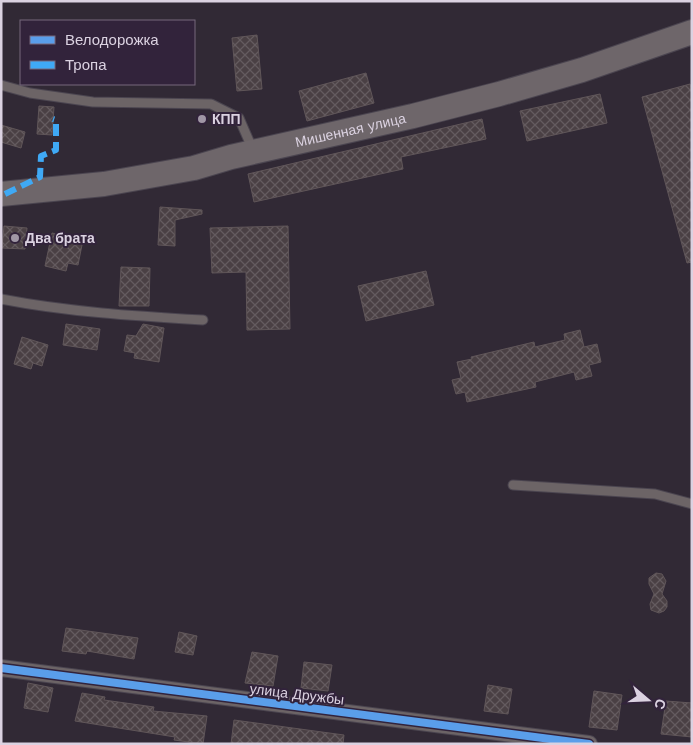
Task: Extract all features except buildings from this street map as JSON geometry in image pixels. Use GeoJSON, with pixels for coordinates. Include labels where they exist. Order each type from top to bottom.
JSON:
{"type":"FeatureCollection","features":[{"type":"Feature","properties":{"kind":"main road","name":"Мишенная улица"},"geometry":{"type":"LineString","coordinates":[[1,194],[104,184],[194,168],[499,94],[582,70],[692,32]]}},
{"type":"Feature","properties":{"kind":"street","name":"улица Дружбы"},"geometry":{"type":"LineString","coordinates":[[1,668],[589,744]]}},
{"type":"Feature","properties":{"kind":"lane"},"geometry":{"type":"LineString","coordinates":[[1,85],[30,93],[93,102],[211,104],[239,118],[254,153]]}},
{"type":"Feature","properties":{"kind":"lane"},"geometry":{"type":"LineString","coordinates":[[1,299],[36,306],[118,315],[203,320]]}},
{"type":"Feature","properties":{"kind":"lane"},"geometry":{"type":"LineString","coordinates":[[513,485],[655,494],[692,504]]}},
{"type":"Feature","properties":{"kind":"marked path"},"geometry":{"type":"LineString","coordinates":[[5,194],[40,177],[41,156],[56,150],[56,120],[53,119]]}},
{"type":"Feature","properties":{"kind":"cycle path"},"geometry":{"type":"LineString","coordinates":[[1,668],[589,744]]}},
{"type":"Feature","properties":{"kind":"place","name":"КПП"},"geometry":{"type":"Point","coordinates":[202,119]}},
{"type":"Feature","properties":{"kind":"place","name":"Два брата"},"geometry":{"type":"Point","coordinates":[15,238]}}]}
